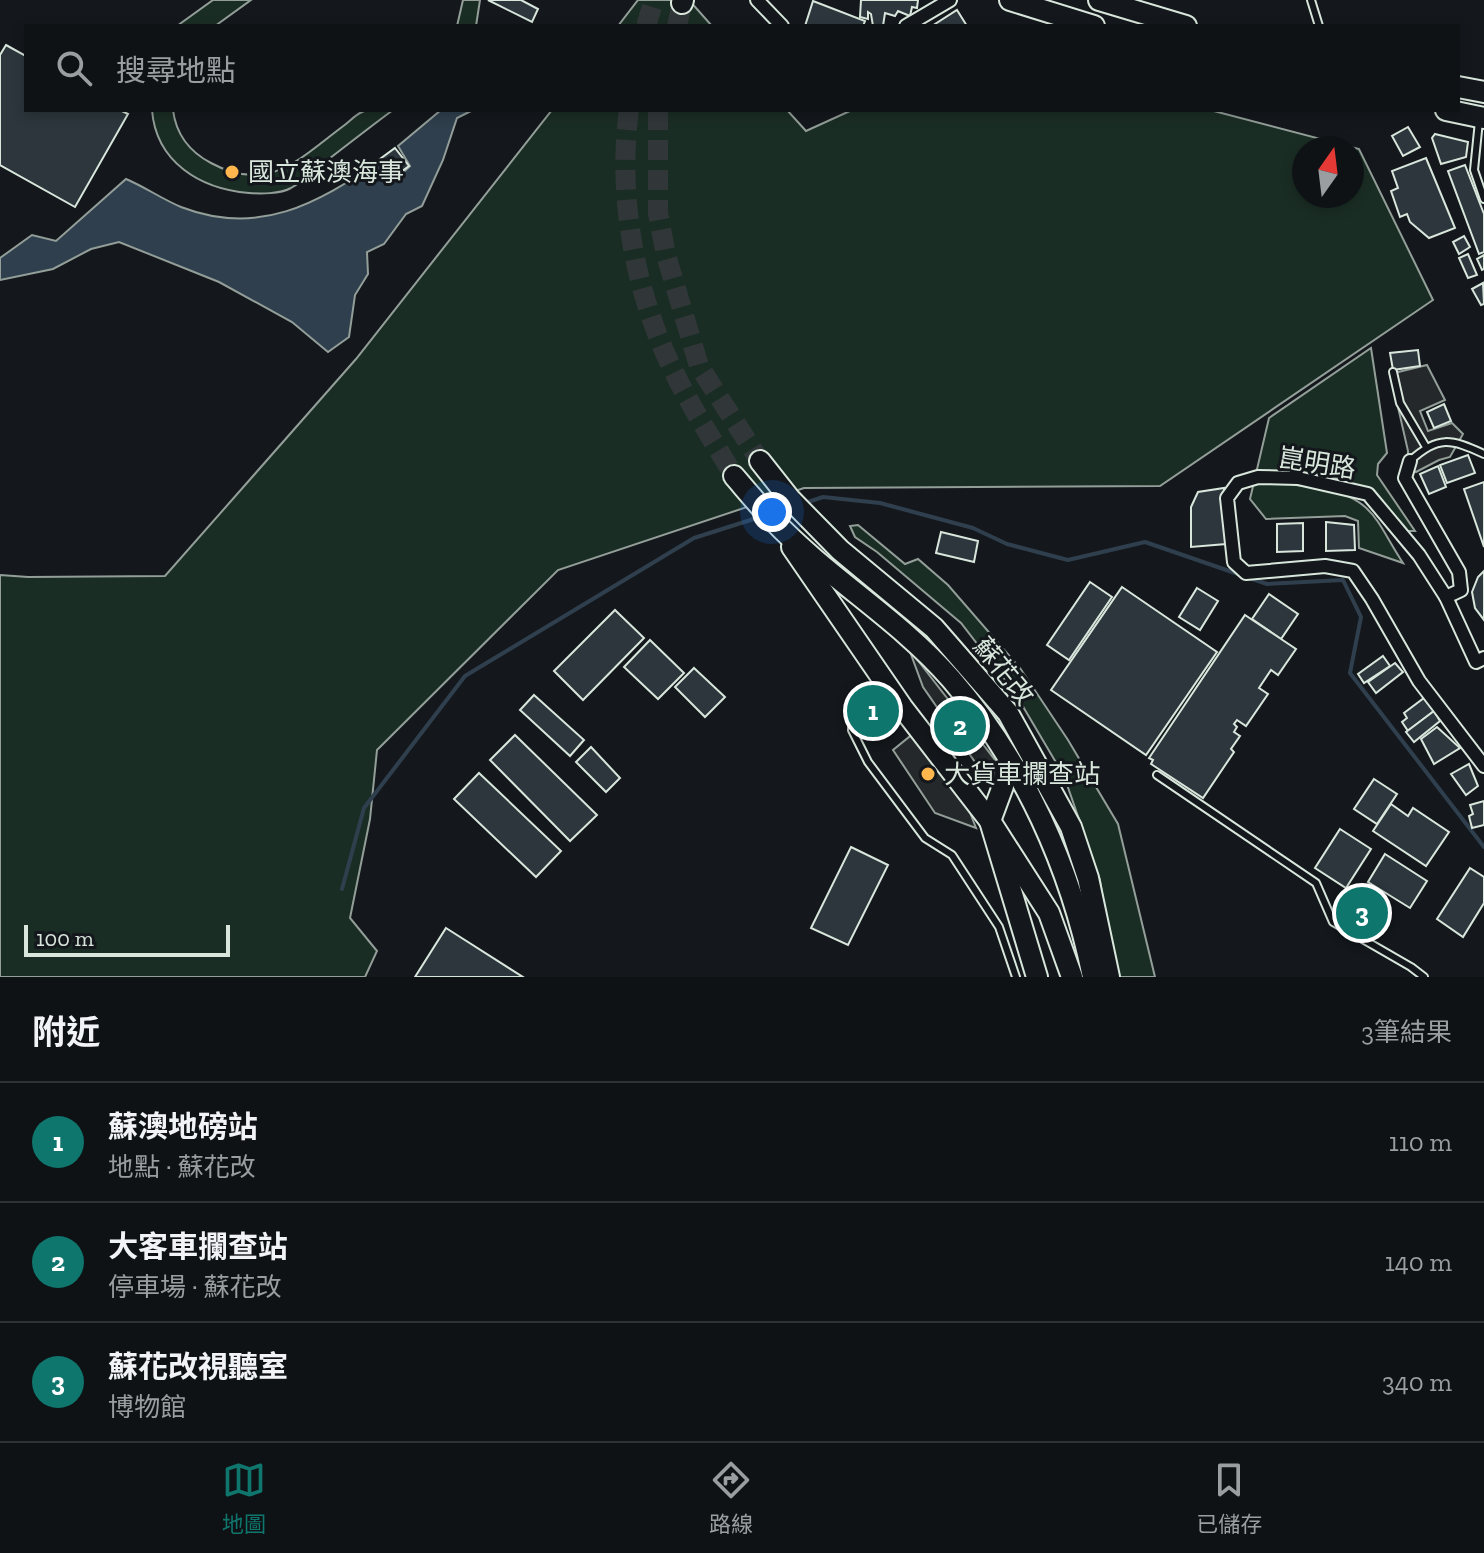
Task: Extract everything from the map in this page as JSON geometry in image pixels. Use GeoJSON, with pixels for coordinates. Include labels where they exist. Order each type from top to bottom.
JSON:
{"type":"FeatureCollection","features":[{"type":"Feature","properties":{"kind":"main road"},"geometry":{"type":"LineString","coordinates":[[1010,0],[1088,24]]}},
{"type":"Feature","properties":{"kind":"main road"},"geometry":{"type":"LineString","coordinates":[[1099,0],[1179,24]]}},
{"type":"Feature","properties":{"kind":"main road"},"geometry":{"type":"LineString","coordinates":[[1460,87],[1484,92]]}},
{"type":"Feature","properties":{"kind":"main road"},"geometry":{"type":"LineString","coordinates":[[1455,112],[1482,118]]}},
{"type":"Feature","properties":{"kind":"main road","name":"蘇花改"},"geometry":{"type":"LineString","coordinates":[[760,461],[790,499],[840,550],[934,628],[1008,713],[1071,827],[1088,878],[1109,977]]}},
{"type":"Feature","properties":{"kind":"main road","name":"蘇花改"},"geometry":{"type":"LineString","coordinates":[[734,476],[775,523],[950,677],[988,727],[1016,769],[1056,849],[1084,933],[1093,977]]}},
{"type":"Feature","properties":{"kind":"main road"},"geometry":{"type":"LineString","coordinates":[[775,523],[809,558],[915,651],[968,712],[1006,767],[1049,844],[1084,933]]}},
{"type":"Feature","properties":{"kind":"main road"},"geometry":{"type":"LineString","coordinates":[[775,523],[902,707],[990,821],[1049,913],[1072,977]]}},
{"type":"Feature","properties":{"kind":"main road"},"geometry":{"type":"LineString","coordinates":[[1006,767],[1003,786],[990,821],[1037,977]]}},
{"type":"Feature","properties":{"kind":"street"},"geometry":{"type":"LineString","coordinates":[[757,0],[780,24]]}},
{"type":"Feature","properties":{"kind":"street"},"geometry":{"type":"LineString","coordinates":[[909,24],[950,0]]}},
{"type":"Feature","properties":{"kind":"street"},"geometry":{"type":"LineString","coordinates":[[1410,461],[1405,478],[1459,572],[1461,590],[1446,597],[1480,660],[1484,674]]}},
{"type":"Feature","properties":{"kind":"street","name":"崑明路"},"geometry":{"type":"LineString","coordinates":[[1446,597],[1419,555],[1368,494],[1298,478],[1258,477],[1238,483],[1227,498],[1234,562],[1246,573],[1325,566],[1353,571],[1419,681],[1484,766]]}},
{"type":"Feature","properties":{"kind":"lane"},"geometry":{"type":"LineString","coordinates":[[1311,0],[1318,24]]}},
{"type":"Feature","properties":{"kind":"lane"},"geometry":{"type":"LineString","coordinates":[[1482,118],[1474,170],[1484,199]]}},
{"type":"Feature","properties":{"kind":"lane"},"geometry":{"type":"LineString","coordinates":[[1474,170],[1484,171]]}},
{"type":"Feature","properties":{"kind":"lane"},"geometry":{"type":"LineString","coordinates":[[1393,372],[1400,403],[1426,447]]}},
{"type":"Feature","properties":{"kind":"lane"},"geometry":{"type":"LineString","coordinates":[[1410,461],[1426,447],[1455,441],[1484,454]]}},
{"type":"Feature","properties":{"kind":"lane"},"geometry":{"type":"LineString","coordinates":[[853,710],[852,730],[868,762],[925,838],[952,855],[999,927],[1016,977]]}},
{"type":"Feature","properties":{"kind":"lane"},"geometry":{"type":"LineString","coordinates":[[1157,775],[1316,883],[1333,922],[1424,977]]}},
{"type":"Feature","properties":{"kind":"green space"},"geometry":{"type":"Polygon","coordinates":[[[213,0],[251,0],[218,24],[180,24],[213,0]]]}},
{"type":"Feature","properties":{"kind":"green space"},"geometry":{"type":"Polygon","coordinates":[[[463,0],[480,0],[476,24],[457,24],[463,0]]]}},
{"type":"Feature","properties":{"kind":"green space"},"geometry":{"type":"Polygon","coordinates":[[[638,0],[689,0],[710,24],[620,24],[638,0]]]}},
{"type":"Feature","properties":{"kind":"green space"},"geometry":{"type":"Polygon","coordinates":[[[152,112],[173,112],[181,134],[203,159],[231,172],[266,174],[296,161],[362,112],[390,112],[291,188],[270,193],[231,190],[198,179],[172,158],[155,128],[152,112]]]}},
{"type":"Feature","properties":{"kind":"green space"},"geometry":{"type":"Polygon","coordinates":[[[550,112],[789,112],[806,131],[848,112],[1218,112],[1309,136],[1292,136],[1292,208],[1364,208],[1364,159],[1433,300],[1160,486],[804,488],[558,570],[377,750],[370,819],[350,918],[377,951],[365,977],[0,977],[0,575],[165,576],[356,359],[550,112]]]}},
{"type":"Feature","properties":{"kind":"green space"},"geometry":{"type":"Polygon","coordinates":[[[1371,348],[1387,453],[1378,464],[1377,475],[1415,531],[1405,531],[1377,502],[1349,483],[1316,474],[1276,475],[1295,485],[1316,486],[1354,499],[1373,515],[1403,563],[1359,548],[1358,521],[1345,516],[1266,519],[1250,499],[1269,418],[1371,348]]]}},
{"type":"Feature","properties":{"kind":"green space"},"geometry":{"type":"Polygon","coordinates":[[[858,525],[905,564],[918,559],[948,585],[1020,668],[1068,740],[1118,824],[1155,977],[1115,977],[1100,880],[1064,776],[1015,693],[961,623],[855,537],[850,526],[858,525]]]}},
{"type":"Feature","properties":{"kind":"shaded area"},"geometry":{"type":"Polygon","coordinates":[[[1427,365],[1445,400],[1420,411],[1428,431],[1452,423],[1463,434],[1450,457],[1416,472],[1407,467],[1408,451],[1393,385],[1394,373],[1427,365]]]}},
{"type":"Feature","properties":{"kind":"shaded area"},"geometry":{"type":"Polygon","coordinates":[[[909,649],[999,765],[993,788],[923,687],[909,649]]]}},
{"type":"Feature","properties":{"kind":"shaded area","name":"大貨車攔查站"},"geometry":{"type":"Polygon","coordinates":[[[914,733],[964,797],[976,828],[935,813],[893,750],[914,733]]]}},
{"type":"Feature","properties":{"kind":"water"},"geometry":{"type":"Polygon","coordinates":[[[439,112],[469,112],[457,118],[443,160],[422,206],[406,214],[384,244],[367,252],[368,274],[355,295],[349,337],[328,352],[292,322],[219,282],[119,242],[91,249],[53,269],[0,280],[0,258],[32,235],[56,241],[126,179],[181,207],[209,215],[236,219],[261,217],[286,211],[333,191],[380,161],[395,180],[410,166],[398,146],[439,112]]]}},
{"type":"Feature","properties":{"kind":"building"},"geometry":{"type":"Polygon","coordinates":[[[488,0],[521,0],[538,9],[532,22],[488,0]]]}},
{"type":"Feature","properties":{"kind":"building"},"geometry":{"type":"Polygon","coordinates":[[[861,0],[918,0],[917,8],[912,7],[910,16],[898,11],[895,16],[885,13],[883,24],[873,24],[868,12],[868,19],[860,17],[861,0]]]}},
{"type":"Feature","properties":{"kind":"building"},"geometry":{"type":"Polygon","coordinates":[[[813,1],[865,21],[864,24],[806,24],[813,1]]]}},
{"type":"Feature","properties":{"kind":"building"},"geometry":{"type":"Polygon","coordinates":[[[957,10],[966,24],[935,24],[957,10]]]}},
{"type":"Feature","properties":{"kind":"building"},"geometry":{"type":"Polygon","coordinates":[[[6,45],[24,55],[24,112],[128,114],[75,207],[0,165],[0,55],[6,45]]]}},
{"type":"Feature","properties":{"kind":"building"},"geometry":{"type":"Polygon","coordinates":[[[1408,127],[1420,147],[1403,156],[1392,136],[1408,127]]]}},
{"type":"Feature","properties":{"kind":"building"},"geometry":{"type":"Polygon","coordinates":[[[1435,134],[1468,142],[1466,157],[1441,164],[1432,138],[1435,134]]]}},
{"type":"Feature","properties":{"kind":"building"},"geometry":{"type":"Polygon","coordinates":[[[395,148],[409,166],[394,177],[380,159],[395,148]]]}},
{"type":"Feature","properties":{"kind":"building"},"geometry":{"type":"Polygon","coordinates":[[[1426,158],[1455,228],[1429,238],[1410,222],[1407,214],[1400,217],[1391,191],[1398,188],[1392,171],[1426,158]]]}},
{"type":"Feature","properties":{"kind":"building"},"geometry":{"type":"Polygon","coordinates":[[[1465,165],[1484,214],[1484,252],[1479,254],[1448,171],[1465,165]]]}},
{"type":"Feature","properties":{"kind":"building"},"geometry":{"type":"Polygon","coordinates":[[[1464,236],[1470,247],[1459,254],[1453,242],[1464,236]]]}},
{"type":"Feature","properties":{"kind":"building"},"geometry":{"type":"Polygon","coordinates":[[[1468,254],[1477,275],[1468,278],[1459,258],[1468,254]]]}},
{"type":"Feature","properties":{"kind":"building"},"geometry":{"type":"Polygon","coordinates":[[[1484,255],[1484,269],[1482,270],[1477,259],[1484,255]]]}},
{"type":"Feature","properties":{"kind":"building"},"geometry":{"type":"Polygon","coordinates":[[[1483,283],[1484,304],[1481,305],[1472,289],[1483,283]]]}},
{"type":"Feature","properties":{"kind":"building"},"geometry":{"type":"Polygon","coordinates":[[[1418,350],[1420,366],[1393,370],[1390,353],[1418,350]]]}},
{"type":"Feature","properties":{"kind":"building"},"geometry":{"type":"Polygon","coordinates":[[[1444,404],[1451,421],[1434,428],[1427,412],[1444,404]]]}},
{"type":"Feature","properties":{"kind":"building"},"geometry":{"type":"Polygon","coordinates":[[[1468,455],[1475,473],[1447,483],[1440,465],[1468,455]]]}},
{"type":"Feature","properties":{"kind":"building"},"geometry":{"type":"Polygon","coordinates":[[[1438,466],[1446,487],[1429,494],[1420,474],[1438,466]]]}},
{"type":"Feature","properties":{"kind":"building"},"geometry":{"type":"Polygon","coordinates":[[[1484,482],[1484,547],[1464,489],[1484,482]]]}},
{"type":"Feature","properties":{"kind":"building"},"geometry":{"type":"Polygon","coordinates":[[[1224,488],[1226,544],[1191,547],[1191,507],[1198,492],[1224,488]]]}},
{"type":"Feature","properties":{"kind":"building"},"geometry":{"type":"Polygon","coordinates":[[[1326,522],[1354,525],[1355,550],[1326,551],[1326,522]]]}},
{"type":"Feature","properties":{"kind":"building"},"geometry":{"type":"Polygon","coordinates":[[[1303,523],[1303,551],[1277,552],[1277,524],[1303,523]]]}},
{"type":"Feature","properties":{"kind":"building"},"geometry":{"type":"Polygon","coordinates":[[[941,532],[978,541],[974,562],[936,553],[941,532]]]}},
{"type":"Feature","properties":{"kind":"building"},"geometry":{"type":"Polygon","coordinates":[[[1484,571],[1484,620],[1475,608],[1472,592],[1484,571]]]}},
{"type":"Feature","properties":{"kind":"building"},"geometry":{"type":"Polygon","coordinates":[[[1090,582],[1112,597],[1069,660],[1047,645],[1090,582]]]}},
{"type":"Feature","properties":{"kind":"building"},"geometry":{"type":"Polygon","coordinates":[[[1122,587],[1217,652],[1146,755],[1051,690],[1122,587]]]}},
{"type":"Feature","properties":{"kind":"building"},"geometry":{"type":"Polygon","coordinates":[[[1197,588],[1218,601],[1200,630],[1179,617],[1197,588]]]}},
{"type":"Feature","properties":{"kind":"building"},"geometry":{"type":"Polygon","coordinates":[[[1269,594],[1298,614],[1281,639],[1252,619],[1269,594]]]}},
{"type":"Feature","properties":{"kind":"building"},"geometry":{"type":"Polygon","coordinates":[[[615,610],[644,638],[583,700],[554,671],[615,610]]]}},
{"type":"Feature","properties":{"kind":"building"},"geometry":{"type":"Polygon","coordinates":[[[1245,615],[1296,649],[1278,675],[1271,670],[1259,688],[1268,694],[1246,726],[1237,720],[1234,724],[1237,727],[1234,732],[1240,736],[1231,749],[1234,752],[1203,798],[1151,764],[1153,760],[1149,758],[1245,615]]]}},
{"type":"Feature","properties":{"kind":"building"},"geometry":{"type":"Polygon","coordinates":[[[650,640],[684,673],[658,699],[624,667],[650,640]]]}},
{"type":"Feature","properties":{"kind":"building"},"geometry":{"type":"Polygon","coordinates":[[[1383,656],[1390,666],[1364,683],[1358,674],[1383,656]]]}},
{"type":"Feature","properties":{"kind":"building"},"geometry":{"type":"Polygon","coordinates":[[[1395,663],[1403,672],[1376,693],[1368,682],[1395,663]]]}},
{"type":"Feature","properties":{"kind":"building"},"geometry":{"type":"Polygon","coordinates":[[[694,668],[725,697],[705,717],[675,687],[694,668]]]}},
{"type":"Feature","properties":{"kind":"building"},"geometry":{"type":"Polygon","coordinates":[[[534,695],[584,740],[570,756],[520,710],[534,695]]]}},
{"type":"Feature","properties":{"kind":"building"},"geometry":{"type":"Polygon","coordinates":[[[871,697],[885,717],[874,724],[860,705],[871,697]]]}},
{"type":"Feature","properties":{"kind":"building"},"geometry":{"type":"Polygon","coordinates":[[[1424,698],[1434,711],[1408,731],[1402,722],[1407,718],[1404,713],[1424,698]]]}},
{"type":"Feature","properties":{"kind":"building"},"geometry":{"type":"Polygon","coordinates":[[[1434,711],[1440,721],[1414,742],[1406,732],[1434,711]]]}},
{"type":"Feature","properties":{"kind":"building"},"geometry":{"type":"Polygon","coordinates":[[[1437,727],[1460,748],[1434,764],[1421,739],[1437,727]]]}},
{"type":"Feature","properties":{"kind":"building"},"geometry":{"type":"Polygon","coordinates":[[[515,735],[597,815],[570,841],[490,760],[515,735]]]}},
{"type":"Feature","properties":{"kind":"building"},"geometry":{"type":"Polygon","coordinates":[[[591,747],[620,778],[606,792],[576,762],[591,747]]]}},
{"type":"Feature","properties":{"kind":"building"},"geometry":{"type":"Polygon","coordinates":[[[1469,764],[1478,786],[1466,795],[1451,774],[1469,764]]]}},
{"type":"Feature","properties":{"kind":"building"},"geometry":{"type":"Polygon","coordinates":[[[479,773],[561,851],[536,877],[454,799],[479,773]]]}},
{"type":"Feature","properties":{"kind":"building"},"geometry":{"type":"Polygon","coordinates":[[[1374,779],[1397,794],[1377,824],[1354,809],[1374,779]]]}},
{"type":"Feature","properties":{"kind":"building"},"geometry":{"type":"Polygon","coordinates":[[[1484,801],[1484,825],[1472,828],[1470,805],[1484,801]]]}},
{"type":"Feature","properties":{"kind":"building"},"geometry":{"type":"Polygon","coordinates":[[[1391,804],[1408,816],[1413,808],[1449,832],[1426,866],[1373,831],[1391,804]]]}},
{"type":"Feature","properties":{"kind":"building"},"geometry":{"type":"Polygon","coordinates":[[[1340,829],[1371,849],[1346,888],[1315,868],[1340,829]]]}},
{"type":"Feature","properties":{"kind":"building"},"geometry":{"type":"Polygon","coordinates":[[[851,847],[888,865],[848,945],[811,928],[851,847]]]}},
{"type":"Feature","properties":{"kind":"building"},"geometry":{"type":"Polygon","coordinates":[[[1385,854],[1427,881],[1410,908],[1368,882],[1385,854]]]}},
{"type":"Feature","properties":{"kind":"building"},"geometry":{"type":"Polygon","coordinates":[[[1470,868],[1484,877],[1484,903],[1463,937],[1437,919],[1470,868]]]}},
{"type":"Feature","properties":{"kind":"building"},"geometry":{"type":"Polygon","coordinates":[[[1359,892],[1382,906],[1364,934],[1342,920],[1359,892]]]}},
{"type":"Feature","properties":{"kind":"building"},"geometry":{"type":"Polygon","coordinates":[[[446,928],[523,977],[415,977],[446,928]]]}},
{"type":"Feature","properties":{"kind":"waterway"},"geometry":{"type":"LineString","coordinates":[[805,503],[823,497],[880,503],[973,528],[1007,544],[1068,560],[1145,542],[1267,584],[1343,580],[1361,617],[1350,673],[1484,847]]}},
{"type":"Feature","properties":{"kind":"waterway"},"geometry":{"type":"LineString","coordinates":[[342,889],[364,808],[465,676],[694,538],[763,516]]}},
{"type":"Feature","properties":{"kind":"tunnel"},"geometry":{"type":"LineString","coordinates":[[647,24],[654,0]]}},
{"type":"Feature","properties":{"kind":"tunnel"},"geometry":{"type":"LineString","coordinates":[[677,24],[682,3]]}},
{"type":"Feature","properties":{"kind":"tunnel"},"geometry":{"type":"LineString","coordinates":[[629,112],[626,143],[628,211],[632,245],[649,312],[675,374],[734,476]]}},
{"type":"Feature","properties":{"kind":"tunnel"},"geometry":{"type":"LineString","coordinates":[[658,112],[658,213],[666,255],[699,366],[760,461]]}},
{"type":"Feature","properties":{"kind":"place","name":"國立蘇澳海事"},"geometry":{"type":"Point","coordinates":[232,172]}},
{"type":"Feature","properties":{"kind":"place","name":"蘇澳地磅站"},"geometry":{"type":"Point","coordinates":[873,711]}},
{"type":"Feature","properties":{"kind":"place","name":"大客車攔查站"},"geometry":{"type":"Point","coordinates":[960,726]}},
{"type":"Feature","properties":{"kind":"place","name":"大貨車攔查站"},"geometry":{"type":"Point","coordinates":[928,774]}},
{"type":"Feature","properties":{"kind":"place","name":"蘇花改視聽室"},"geometry":{"type":"Point","coordinates":[1362,913]}}]}
